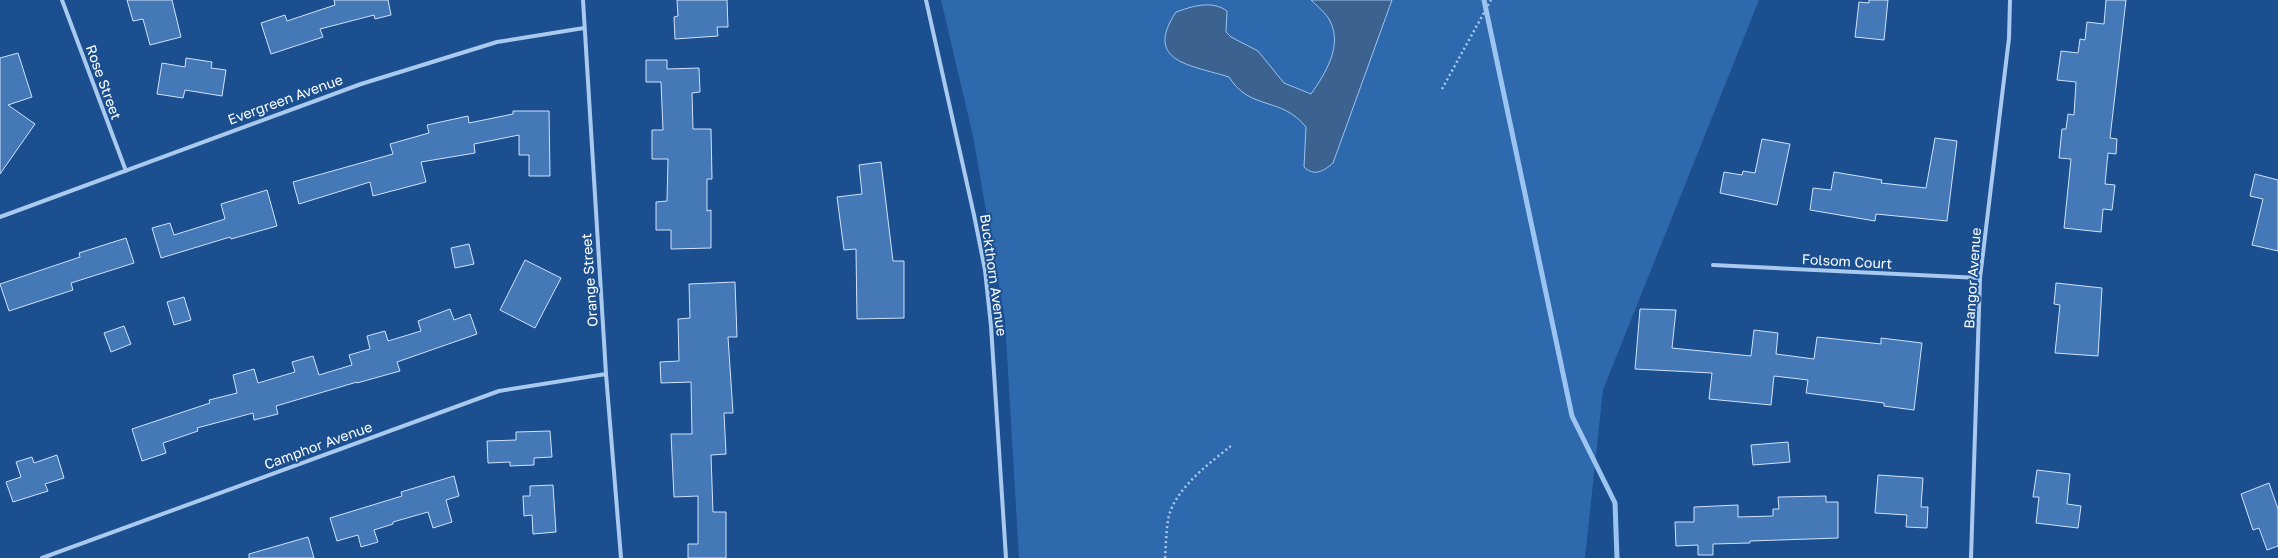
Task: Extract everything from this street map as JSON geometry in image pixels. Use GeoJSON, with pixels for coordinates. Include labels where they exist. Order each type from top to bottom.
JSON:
{"type":"FeatureCollection","features":[{"type":"Feature","properties":{"kind":"street","name":"Rose Street"},"geometry":{"type":"LineString","coordinates":[[62,0],[126,171]]}},
{"type":"Feature","properties":{"kind":"street","name":"Orange Street"},"geometry":{"type":"LineString","coordinates":[[583,0],[606,374],[621,558]]}},
{"type":"Feature","properties":{"kind":"street","name":"Buckthorn Avenue"},"geometry":{"type":"LineString","coordinates":[[926,0],[974,214],[985,270],[991,326],[1006,558]]}},
{"type":"Feature","properties":{"kind":"street","name":"Bangor Avenue"},"geometry":{"type":"LineString","coordinates":[[1971,558],[1980,278],[2008,38],[2010,0]]}},
{"type":"Feature","properties":{"kind":"street","name":"Evergreen Avenue"},"geometry":{"type":"LineString","coordinates":[[0,217],[224,133],[361,84],[497,42],[584,28]]}},
{"type":"Feature","properties":{"kind":"street","name":"Folsom Court"},"geometry":{"type":"LineString","coordinates":[[1713,265],[1980,278]]}},
{"type":"Feature","properties":{"kind":"street","name":"Camphor Avenue"},"geometry":{"type":"LineString","coordinates":[[42,558],[499,391],[606,374]]}},
{"type":"Feature","properties":{"kind":"path"},"geometry":{"type":"LineString","coordinates":[[1442,89],[1491,0]]}},
{"type":"Feature","properties":{"kind":"path"},"geometry":{"type":"LineString","coordinates":[[1165,558],[1166,530],[1175,502],[1191,482],[1232,445]]}},
{"type":"Feature","properties":{"kind":"shaded area"},"geometry":{"type":"Polygon","coordinates":[[[941,0],[1759,0],[1603,390],[1585,558],[1019,558],[1005,320],[973,136],[941,0]]]}},
{"type":"Feature","properties":{"kind":"shaded area"},"geometry":{"type":"Polygon","coordinates":[[[1311,0],[1392,0],[1333,163],[1319,172],[1311,172],[1304,167],[1306,127],[1296,117],[1286,111],[1246,95],[1237,88],[1229,77],[1200,69],[1176,59],[1168,51],[1165,42],[1167,29],[1176,12],[1202,5],[1221,8],[1227,11],[1226,32],[1231,37],[1258,51],[1284,83],[1311,94],[1327,69],[1331,59],[1334,40],[1330,21],[1324,12],[1311,0]]]}},
{"type":"Feature","properties":{"kind":"building"},"geometry":{"type":"Polygon","coordinates":[[[127,0],[172,0],[181,37],[150,45],[143,19],[133,21],[127,0]]]}},
{"type":"Feature","properties":{"kind":"building"},"geometry":{"type":"Polygon","coordinates":[[[334,0],[388,0],[391,15],[375,19],[374,15],[320,29],[323,37],[271,54],[261,23],[285,15],[287,21],[335,5],[334,0]]]}},
{"type":"Feature","properties":{"kind":"building"},"geometry":{"type":"Polygon","coordinates":[[[677,0],[727,0],[728,27],[717,27],[718,36],[675,39],[674,17],[678,16],[677,0]]]}},
{"type":"Feature","properties":{"kind":"building"},"geometry":{"type":"Polygon","coordinates":[[[1869,0],[1888,0],[1884,40],[1855,37],[1859,2],[1869,3],[1869,0]]]}},
{"type":"Feature","properties":{"kind":"building"},"geometry":{"type":"Polygon","coordinates":[[[2106,0],[2126,0],[2110,138],[2117,139],[2116,154],[2108,153],[2105,184],[2115,185],[2112,210],[2103,209],[2101,232],[2064,228],[2071,159],[2059,158],[2062,129],[2066,129],[2068,114],[2074,115],[2076,82],[2057,80],[2061,51],[2078,53],[2080,39],[2085,40],[2087,22],[2104,24],[2106,0]]]}},
{"type":"Feature","properties":{"kind":"building"},"geometry":{"type":"Polygon","coordinates":[[[18,53],[32,97],[8,105],[35,124],[0,174],[0,58],[18,53]]]}},
{"type":"Feature","properties":{"kind":"building"},"geometry":{"type":"Polygon","coordinates":[[[186,58],[212,62],[211,68],[226,70],[222,96],[185,90],[183,98],[157,94],[162,63],[185,67],[186,58]]]}},
{"type":"Feature","properties":{"kind":"building"},"geometry":{"type":"Polygon","coordinates":[[[646,60],[667,60],[667,69],[699,68],[700,92],[692,93],[693,129],[711,129],[712,179],[707,179],[707,211],[711,210],[711,248],[671,249],[671,230],[656,230],[656,202],[667,201],[668,159],[652,159],[652,130],[663,130],[661,82],[646,82],[646,60]]]}},
{"type":"Feature","properties":{"kind":"building"},"geometry":{"type":"Polygon","coordinates":[[[513,111],[549,111],[550,176],[529,176],[529,155],[519,155],[519,135],[474,144],[475,153],[421,162],[426,182],[373,196],[370,182],[299,204],[293,182],[393,154],[390,144],[429,133],[427,125],[468,116],[469,123],[513,114],[513,111]]]}},
{"type":"Feature","properties":{"kind":"building"},"geometry":{"type":"Polygon","coordinates":[[[1935,138],[1957,141],[1947,221],[1876,214],[1875,221],[1810,210],[1813,188],[1831,190],[1834,172],[1882,180],[1881,183],[1926,188],[1935,138]]]}},
{"type":"Feature","properties":{"kind":"building"},"geometry":{"type":"Polygon","coordinates":[[[1762,139],[1790,144],[1777,205],[1720,193],[1724,172],[1742,175],[1743,171],[1755,173],[1762,139]]]}},
{"type":"Feature","properties":{"kind":"building"},"geometry":{"type":"Polygon","coordinates":[[[881,162],[893,261],[904,261],[904,318],[857,319],[856,249],[844,250],[837,197],[862,194],[859,165],[881,162]]]}},
{"type":"Feature","properties":{"kind":"building"},"geometry":{"type":"Polygon","coordinates":[[[2255,174],[2278,180],[2278,251],[2252,245],[2263,199],[2250,196],[2255,174]]]}},
{"type":"Feature","properties":{"kind":"building"},"geometry":{"type":"Polygon","coordinates":[[[267,190],[277,226],[231,239],[230,237],[161,258],[152,228],[170,223],[174,235],[225,219],[221,204],[267,190]]]}},
{"type":"Feature","properties":{"kind":"building"},"geometry":{"type":"Polygon","coordinates":[[[126,238],[134,263],[71,283],[73,290],[9,311],[0,284],[80,257],[79,253],[126,238]]]}},
{"type":"Feature","properties":{"kind":"building"},"geometry":{"type":"Polygon","coordinates":[[[469,244],[474,264],[455,268],[451,248],[469,244]]]}},
{"type":"Feature","properties":{"kind":"building"},"geometry":{"type":"Polygon","coordinates":[[[525,260],[561,278],[535,328],[500,310],[525,260]]]}},
{"type":"Feature","properties":{"kind":"building"},"geometry":{"type":"Polygon","coordinates":[[[735,282],[737,337],[728,337],[733,413],[724,413],[726,454],[711,455],[713,512],[726,512],[726,558],[688,558],[688,544],[698,544],[698,496],[674,497],[671,434],[692,434],[691,382],[661,383],[660,362],[679,361],[678,319],[690,318],[689,284],[735,282]]]}},
{"type":"Feature","properties":{"kind":"building"},"geometry":{"type":"Polygon","coordinates":[[[2056,283],[2102,288],[2098,356],[2055,353],[2060,305],[2054,304],[2056,283]]]}},
{"type":"Feature","properties":{"kind":"building"},"geometry":{"type":"Polygon","coordinates":[[[184,297],[191,320],[174,325],[167,302],[184,297]]]}},
{"type":"Feature","properties":{"kind":"building"},"geometry":{"type":"Polygon","coordinates":[[[450,309],[454,320],[470,314],[477,334],[397,362],[400,371],[276,406],[278,414],[254,420],[253,413],[197,428],[198,431],[163,443],[166,453],[142,461],[132,429],[210,403],[209,400],[237,393],[233,375],[254,369],[258,383],[295,372],[292,362],[313,356],[319,375],[352,365],[349,355],[370,349],[367,336],[385,331],[388,341],[421,331],[418,321],[450,309]]]}},
{"type":"Feature","properties":{"kind":"building"},"geometry":{"type":"Polygon","coordinates":[[[1640,309],[1676,310],[1672,348],[1751,356],[1754,330],[1778,333],[1776,354],[1814,359],[1817,337],[1881,344],[1881,338],[1922,343],[1914,410],[1884,406],[1884,403],[1806,393],[1808,380],[1774,376],[1771,405],[1709,399],[1712,373],[1635,369],[1640,309]]]}},
{"type":"Feature","properties":{"kind":"building"},"geometry":{"type":"Polygon","coordinates":[[[124,326],[131,344],[111,352],[104,333],[124,326]]]}},
{"type":"Feature","properties":{"kind":"building"},"geometry":{"type":"Polygon","coordinates":[[[550,431],[552,457],[534,458],[534,465],[510,466],[510,462],[488,463],[487,441],[516,440],[516,432],[550,431]]]}},
{"type":"Feature","properties":{"kind":"building"},"geometry":{"type":"Polygon","coordinates":[[[1788,442],[1790,462],[1753,465],[1751,445],[1788,442]]]}},
{"type":"Feature","properties":{"kind":"building"},"geometry":{"type":"Polygon","coordinates":[[[57,455],[64,478],[45,484],[48,491],[13,502],[6,482],[21,477],[16,462],[32,457],[34,463],[57,455]]]}},
{"type":"Feature","properties":{"kind":"building"},"geometry":{"type":"Polygon","coordinates":[[[2037,470],[2070,474],[2067,504],[2081,506],[2078,528],[2036,523],[2039,497],[2033,497],[2037,470]]]}},
{"type":"Feature","properties":{"kind":"building"},"geometry":{"type":"Polygon","coordinates":[[[1878,475],[1923,478],[1921,507],[1928,507],[1927,528],[1906,527],[1907,515],[1875,513],[1878,475]]]}},
{"type":"Feature","properties":{"kind":"building"},"geometry":{"type":"Polygon","coordinates":[[[454,476],[459,496],[446,500],[452,522],[433,528],[428,512],[393,522],[393,524],[374,530],[378,542],[361,547],[358,535],[337,541],[330,518],[402,496],[401,492],[454,476]]]}},
{"type":"Feature","properties":{"kind":"building"},"geometry":{"type":"Polygon","coordinates":[[[2269,483],[2278,509],[2278,546],[2267,550],[2259,528],[2253,530],[2241,494],[2269,483]]]}},
{"type":"Feature","properties":{"kind":"building"},"geometry":{"type":"Polygon","coordinates":[[[553,485],[556,532],[533,534],[532,515],[524,516],[523,496],[530,496],[530,486],[553,485]]]}},
{"type":"Feature","properties":{"kind":"building"},"geometry":{"type":"Polygon","coordinates":[[[1826,496],[1826,502],[1838,502],[1838,538],[1750,541],[1750,543],[1713,544],[1713,555],[1698,555],[1698,545],[1676,546],[1675,522],[1694,522],[1694,507],[1738,505],[1738,517],[1773,516],[1773,509],[1779,509],[1778,497],[1826,496]]]}},
{"type":"Feature","properties":{"kind":"building"},"geometry":{"type":"Polygon","coordinates":[[[308,537],[314,558],[249,558],[249,554],[308,537]]]}},
{"type":"Feature","properties":{"kind":"waterway"},"geometry":{"type":"LineString","coordinates":[[1484,0],[1572,416],[1615,503],[1617,558]]}}]}
